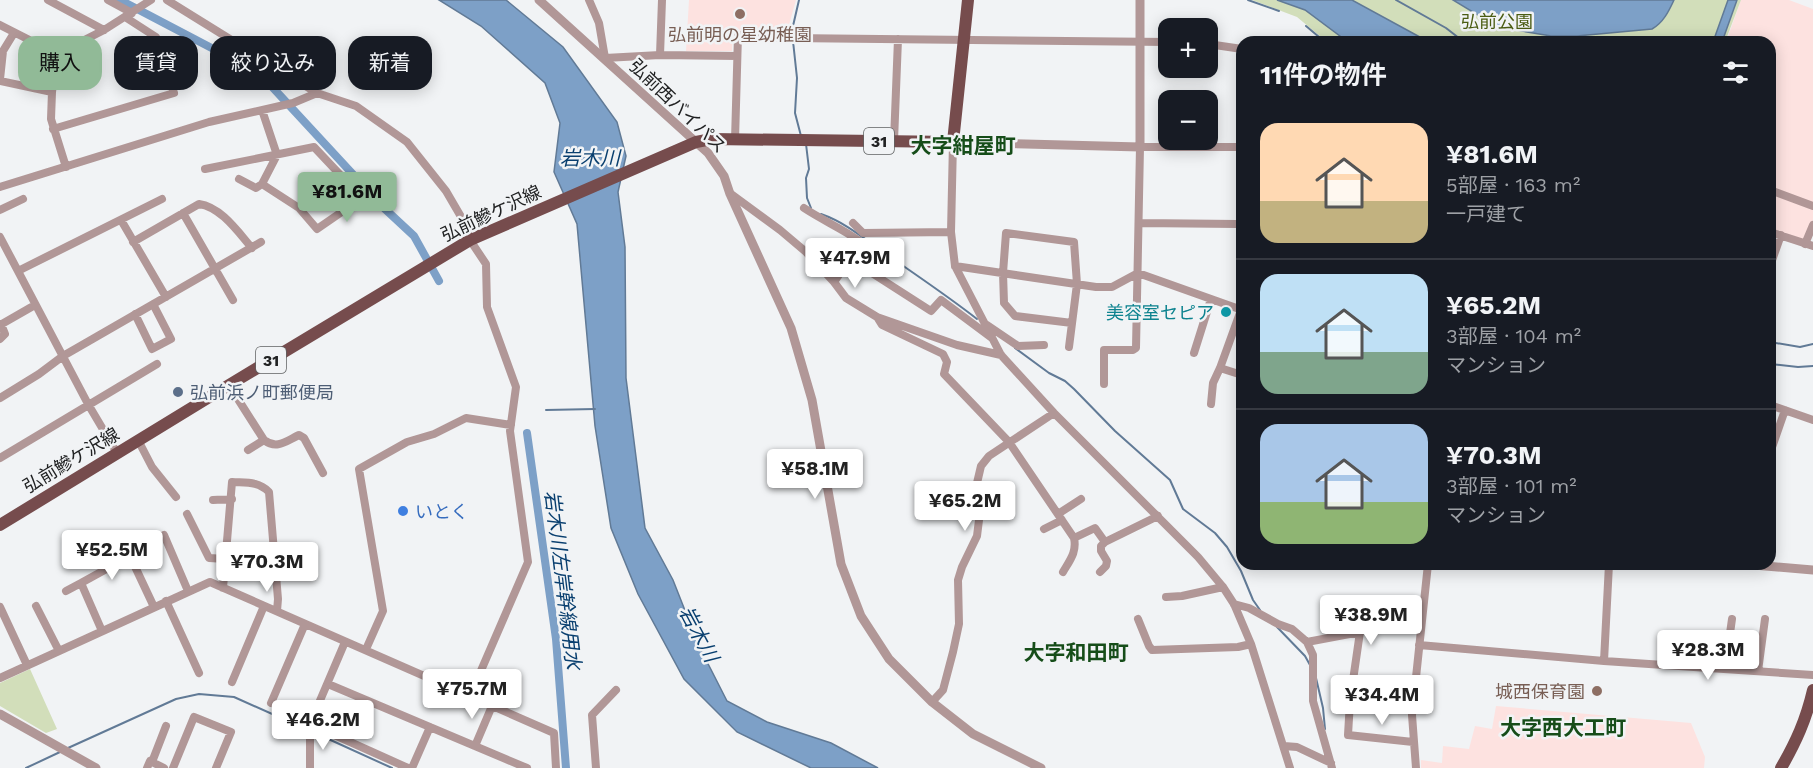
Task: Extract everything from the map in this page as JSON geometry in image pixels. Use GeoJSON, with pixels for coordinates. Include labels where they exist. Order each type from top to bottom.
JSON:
{"type":"FeatureCollection","features":[{"type":"Feature","properties":{"kind":"main road"},"geometry":{"type":"LineString","coordinates":[[953,142],[968,0]]}},
{"type":"Feature","properties":{"kind":"main road","name":"弘前鰺ケ沢線"},"geometry":{"type":"LineString","coordinates":[[0,525],[474,238],[681,148],[712,139],[953,142]]}},
{"type":"Feature","properties":{"kind":"main road"},"geometry":{"type":"LineString","coordinates":[[1781,768],[1799,735],[1813,690]]}},
{"type":"Feature","properties":{"kind":"street"},"geometry":{"type":"LineString","coordinates":[[48,0],[104,30]]}},
{"type":"Feature","properties":{"kind":"street"},"geometry":{"type":"LineString","coordinates":[[53,129],[174,93],[156,37],[133,12],[108,0]]}},
{"type":"Feature","properties":{"kind":"street"},"geometry":{"type":"LineString","coordinates":[[92,36],[151,0]]}},
{"type":"Feature","properties":{"kind":"street"},"geometry":{"type":"LineString","coordinates":[[167,0],[317,93],[356,106],[407,142],[446,191],[474,238],[486,264],[487,307],[516,387],[510,431],[528,562],[470,696]]}},
{"type":"Feature","properties":{"kind":"street","name":"弘前西バイパス"},"geometry":{"type":"LineString","coordinates":[[539,0],[708,153],[724,176],[791,328],[812,400],[841,564],[861,616],[889,659],[932,702],[973,734],[1041,768]]}},
{"type":"Feature","properties":{"kind":"street"},"geometry":{"type":"LineString","coordinates":[[590,0],[600,22],[605,58],[660,55],[737,56]]}},
{"type":"Feature","properties":{"kind":"street"},"geometry":{"type":"LineString","coordinates":[[660,55],[662,0]]}},
{"type":"Feature","properties":{"kind":"street"},"geometry":{"type":"LineString","coordinates":[[1104,384],[1104,350],[1133,350],[1136,348],[1140,0]]}},
{"type":"Feature","properties":{"kind":"street"},"geometry":{"type":"LineString","coordinates":[[0,25],[20,36]]}},
{"type":"Feature","properties":{"kind":"street"},"geometry":{"type":"LineString","coordinates":[[14,33],[3,51],[0,80],[52,92],[51,119],[66,167]]}},
{"type":"Feature","properties":{"kind":"street"},"geometry":{"type":"LineString","coordinates":[[735,140],[738,35],[791,38],[1158,42]]}},
{"type":"Feature","properties":{"kind":"street"},"geometry":{"type":"LineString","coordinates":[[894,141],[898,39]]}},
{"type":"Feature","properties":{"kind":"street"},"geometry":{"type":"LineString","coordinates":[[1218,45],[1236,48]]}},
{"type":"Feature","properties":{"kind":"street"},"geometry":{"type":"LineString","coordinates":[[0,187],[209,122],[293,103],[317,93]]}},
{"type":"Feature","properties":{"kind":"street"},"geometry":{"type":"LineString","coordinates":[[239,178],[256,188],[262,184],[278,155],[262,110]]}},
{"type":"Feature","properties":{"kind":"street"},"geometry":{"type":"LineString","coordinates":[[1236,147],[953,142],[951,232],[955,266],[1001,355],[1054,413],[1198,557],[1234,604],[1251,644],[1290,768]]}},
{"type":"Feature","properties":{"kind":"street"},"geometry":{"type":"LineString","coordinates":[[205,169],[314,147],[362,198],[317,229],[299,208],[262,184]]}},
{"type":"Feature","properties":{"kind":"street"},"geometry":{"type":"LineString","coordinates":[[1776,192],[1813,206]]}},
{"type":"Feature","properties":{"kind":"street"},"geometry":{"type":"LineString","coordinates":[[730,194],[806,252],[846,298],[877,317],[957,345],[1001,355]]}},
{"type":"Feature","properties":{"kind":"street"},"geometry":{"type":"LineString","coordinates":[[0,210],[23,199]]}},
{"type":"Feature","properties":{"kind":"street"},"geometry":{"type":"LineString","coordinates":[[18,271],[162,199]]}},
{"type":"Feature","properties":{"kind":"street"},"geometry":{"type":"LineString","coordinates":[[133,242],[199,204],[206,205],[222,215],[252,248]]}},
{"type":"Feature","properties":{"kind":"street"},"geometry":{"type":"LineString","coordinates":[[804,208],[820,219],[842,228],[858,240],[850,259],[834,282]]}},
{"type":"Feature","properties":{"kind":"street"},"geometry":{"type":"LineString","coordinates":[[183,213],[233,300]]}},
{"type":"Feature","properties":{"kind":"street"},"geometry":{"type":"LineString","coordinates":[[121,220],[166,297]]}},
{"type":"Feature","properties":{"kind":"street"},"geometry":{"type":"LineString","coordinates":[[853,223],[863,233],[951,232]]}},
{"type":"Feature","properties":{"kind":"street"},"geometry":{"type":"LineString","coordinates":[[1139,223],[1236,224]]}},
{"type":"Feature","properties":{"kind":"street"},"geometry":{"type":"LineString","coordinates":[[1776,234],[1809,245],[1813,225]]}},
{"type":"Feature","properties":{"kind":"street"},"geometry":{"type":"LineString","coordinates":[[1069,347],[1077,284],[1074,242],[1006,233],[1002,273],[1004,303],[1015,316],[1072,323]]}},
{"type":"Feature","properties":{"kind":"street"},"geometry":{"type":"LineString","coordinates":[[1776,247],[1780,235]]}},
{"type":"Feature","properties":{"kind":"street"},"geometry":{"type":"LineString","coordinates":[[0,237],[88,404],[117,453]]}},
{"type":"Feature","properties":{"kind":"street"},"geometry":{"type":"LineString","coordinates":[[0,398],[63,356],[261,242]]}},
{"type":"Feature","properties":{"kind":"street"},"geometry":{"type":"LineString","coordinates":[[850,259],[931,311],[941,300],[993,339]]}},
{"type":"Feature","properties":{"kind":"street"},"geometry":{"type":"LineString","coordinates":[[955,266],[1112,287],[1138,273],[1236,308]]}},
{"type":"Feature","properties":{"kind":"street"},"geometry":{"type":"LineString","coordinates":[[1194,353],[1211,299]]}},
{"type":"Feature","properties":{"kind":"street"},"geometry":{"type":"LineString","coordinates":[[135,314],[152,349],[171,339],[153,304]]}},
{"type":"Feature","properties":{"kind":"street"},"geometry":{"type":"LineString","coordinates":[[0,339],[5,334],[1,325],[35,305]]}},
{"type":"Feature","properties":{"kind":"street"},"geometry":{"type":"LineString","coordinates":[[877,317],[882,325],[943,354],[947,362],[944,374],[1009,442],[1074,538],[1076,546],[1074,556],[1063,572]]}},
{"type":"Feature","properties":{"kind":"street"},"geometry":{"type":"LineString","coordinates":[[986,324],[1018,346],[1044,345]]}},
{"type":"Feature","properties":{"kind":"street"},"geometry":{"type":"LineString","coordinates":[[1211,404],[1213,383],[1236,324]]}},
{"type":"Feature","properties":{"kind":"street"},"geometry":{"type":"LineString","coordinates":[[0,458],[157,364]]}},
{"type":"Feature","properties":{"kind":"street"},"geometry":{"type":"LineString","coordinates":[[1220,368],[1236,373]]}},
{"type":"Feature","properties":{"kind":"street"},"geometry":{"type":"LineString","coordinates":[[229,385],[264,440],[271,445],[277,445],[299,435],[304,438],[323,473]]}},
{"type":"Feature","properties":{"kind":"street"},"geometry":{"type":"LineString","coordinates":[[1776,407],[1813,420]]}},
{"type":"Feature","properties":{"kind":"street"},"geometry":{"type":"LineString","coordinates":[[1776,436],[1785,410]]}},
{"type":"Feature","properties":{"kind":"street"},"geometry":{"type":"LineString","coordinates":[[932,702],[943,690],[959,624],[958,580],[977,536],[979,519],[977,483],[981,466],[989,456],[1054,413]]}},
{"type":"Feature","properties":{"kind":"street"},"geometry":{"type":"LineString","coordinates":[[367,647],[383,610],[359,469],[407,442],[434,434],[466,418],[511,425]]}},
{"type":"Feature","properties":{"kind":"street"},"geometry":{"type":"LineString","coordinates":[[138,440],[152,467],[176,496]]}},
{"type":"Feature","properties":{"kind":"street"},"geometry":{"type":"LineString","coordinates":[[248,450],[264,440]]}},
{"type":"Feature","properties":{"kind":"street"},"geometry":{"type":"LineString","coordinates":[[223,588],[232,482],[263,486],[269,492],[278,599],[277,611]]}},
{"type":"Feature","properties":{"kind":"street"},"geometry":{"type":"LineString","coordinates":[[213,501],[232,499]]}},
{"type":"Feature","properties":{"kind":"street"},"geometry":{"type":"LineString","coordinates":[[1044,529],[1081,499]]}},
{"type":"Feature","properties":{"kind":"street"},"geometry":{"type":"LineString","coordinates":[[187,514],[209,558],[226,559]]}},
{"type":"Feature","properties":{"kind":"street"},"geometry":{"type":"LineString","coordinates":[[1100,572],[1106,566],[1107,561],[1101,551],[1101,546],[1105,542],[1158,516]]}},
{"type":"Feature","properties":{"kind":"street"},"geometry":{"type":"LineString","coordinates":[[1074,538],[1095,528],[1105,542]]}},
{"type":"Feature","properties":{"kind":"street"},"geometry":{"type":"LineString","coordinates":[[164,535],[188,591]]}},
{"type":"Feature","properties":{"kind":"street"},"geometry":{"type":"LineString","coordinates":[[66,591],[130,556],[154,607]]}},
{"type":"Feature","properties":{"kind":"street"},"geometry":{"type":"LineString","coordinates":[[1776,567],[1813,570]]}},
{"type":"Feature","properties":{"kind":"street"},"geometry":{"type":"LineString","coordinates":[[1416,768],[1412,715],[1427,570]]}},
{"type":"Feature","properties":{"kind":"street"},"geometry":{"type":"LineString","coordinates":[[1604,661],[1609,570]]}},
{"type":"Feature","properties":{"kind":"street"},"geometry":{"type":"LineString","coordinates":[[0,678],[210,582],[554,733],[556,768]]}},
{"type":"Feature","properties":{"kind":"street"},"geometry":{"type":"LineString","coordinates":[[81,583],[102,631]]}},
{"type":"Feature","properties":{"kind":"street"},"geometry":{"type":"LineString","coordinates":[[1166,597],[1223,587]]}},
{"type":"Feature","properties":{"kind":"street"},"geometry":{"type":"LineString","coordinates":[[166,601],[199,673]]}},
{"type":"Feature","properties":{"kind":"street"},"geometry":{"type":"LineString","coordinates":[[1234,604],[1249,608],[1292,629],[1307,642],[1313,655],[1313,701],[1331,765]]}},
{"type":"Feature","properties":{"kind":"street"},"geometry":{"type":"LineString","coordinates":[[36,606],[58,651]]}},
{"type":"Feature","properties":{"kind":"street"},"geometry":{"type":"LineString","coordinates":[[232,682],[264,606]]}},
{"type":"Feature","properties":{"kind":"street"},"geometry":{"type":"LineString","coordinates":[[0,607],[27,666]]}},
{"type":"Feature","properties":{"kind":"street"},"geometry":{"type":"LineString","coordinates":[[1725,669],[1732,618]]}},
{"type":"Feature","properties":{"kind":"street"},"geometry":{"type":"LineString","coordinates":[[1758,671],[1765,619]]}},
{"type":"Feature","properties":{"kind":"street"},"geometry":{"type":"LineString","coordinates":[[1138,620],[1152,650],[1238,647],[1251,644]]}},
{"type":"Feature","properties":{"kind":"street"},"geometry":{"type":"LineString","coordinates":[[271,703],[305,624]]}},
{"type":"Feature","properties":{"kind":"street"},"geometry":{"type":"LineString","coordinates":[[1307,642],[1360,632],[1350,701],[1348,735],[1413,742]]}},
{"type":"Feature","properties":{"kind":"street"},"geometry":{"type":"LineString","coordinates":[[310,768],[310,729],[345,642]]}},
{"type":"Feature","properties":{"kind":"street"},"geometry":{"type":"LineString","coordinates":[[1419,645],[1604,661],[1813,675]]}},
{"type":"Feature","properties":{"kind":"street"},"geometry":{"type":"LineString","coordinates":[[328,684],[527,768]]}},
{"type":"Feature","properties":{"kind":"street"},"geometry":{"type":"LineString","coordinates":[[596,768],[592,715],[616,690]]}},
{"type":"Feature","properties":{"kind":"street"},"geometry":{"type":"LineString","coordinates":[[475,746],[492,706]]}},
{"type":"Feature","properties":{"kind":"street"},"geometry":{"type":"LineString","coordinates":[[0,714],[96,768]]}},
{"type":"Feature","properties":{"kind":"street"},"geometry":{"type":"LineString","coordinates":[[173,768],[194,717],[231,732],[216,768]]}},
{"type":"Feature","properties":{"kind":"street"},"geometry":{"type":"LineString","coordinates":[[164,768],[150,765],[166,726]]}},
{"type":"Feature","properties":{"kind":"street"},"geometry":{"type":"LineString","coordinates":[[310,729],[410,768],[430,727]]}},
{"type":"Feature","properties":{"kind":"street"},"geometry":{"type":"LineString","coordinates":[[1284,746],[1297,747],[1331,765]]}},
{"type":"Feature","properties":{"kind":"shaded area","name":"弘前明の星幼稚園"},"geometry":{"type":"Polygon","coordinates":[[[689,0],[796,0],[787,32],[733,32],[732,51],[686,51],[689,0]]]}},
{"type":"Feature","properties":{"kind":"shaded area"},"geometry":{"type":"Polygon","coordinates":[[[1741,0],[1789,0],[1813,9],[1813,220],[1804,240],[1776,230],[1776,36],[1728,36],[1741,0]]]}},
{"type":"Feature","properties":{"kind":"shaded area"},"geometry":{"type":"Polygon","coordinates":[[[1496,706],[1691,723],[1705,757],[1704,768],[1421,768],[1421,760],[1442,763],[1443,746],[1469,749],[1475,726],[1492,729],[1496,706]]]}},
{"type":"Feature","properties":{"kind":"green space","name":"弘前公園"},"geometry":{"type":"Polygon","coordinates":[[[1252,0],[1741,0],[1727,36],[1320,36],[1297,17],[1252,0]]]}},
{"type":"Feature","properties":{"kind":"green space"},"geometry":{"type":"Polygon","coordinates":[[[30,669],[57,729],[46,733],[0,706],[0,683],[30,669]]]}},
{"type":"Feature","properties":{"kind":"water","name":"岩木川"},"geometry":{"type":"Polygon","coordinates":[[[439,0],[506,0],[563,47],[617,122],[626,156],[618,192],[625,247],[626,378],[645,528],[673,580],[699,646],[727,701],[767,722],[831,743],[878,768],[811,768],[737,732],[684,679],[638,594],[611,528],[595,426],[577,224],[554,172],[560,123],[545,83],[481,26],[439,0]]]}},
{"type":"Feature","properties":{"kind":"water"},"geometry":{"type":"Polygon","coordinates":[[[1277,0],[1352,0],[1418,36],[1340,36],[1305,10],[1277,0]]]}},
{"type":"Feature","properties":{"kind":"water"},"geometry":{"type":"Polygon","coordinates":[[[1453,0],[1674,0],[1662,20],[1652,29],[1551,36],[1496,26],[1453,0]]]}},
{"type":"Feature","properties":{"kind":"water"},"geometry":{"type":"Polygon","coordinates":[[[1728,0],[1737,0],[1724,36],[1715,36],[1728,0]]]}},
{"type":"Feature","properties":{"kind":"waterway","name":"岩木川左岸幹線用水"},"geometry":{"type":"LineString","coordinates":[[120,0],[263,77],[385,209],[414,236],[439,281]]}},
{"type":"Feature","properties":{"kind":"waterway"},"geometry":{"type":"LineString","coordinates":[[793,35],[799,0]]}},
{"type":"Feature","properties":{"kind":"waterway"},"geometry":{"type":"LineString","coordinates":[[1248,0],[1279,11]]}},
{"type":"Feature","properties":{"kind":"waterway"},"geometry":{"type":"LineString","coordinates":[[1396,0],[1456,36]]}},
{"type":"Feature","properties":{"kind":"waterway"},"geometry":{"type":"LineString","coordinates":[[1306,26],[1318,36]]}},
{"type":"Feature","properties":{"kind":"waterway"},"geometry":{"type":"LineString","coordinates":[[793,41],[797,78],[795,113],[801,136]]}},
{"type":"Feature","properties":{"kind":"waterway"},"geometry":{"type":"LineString","coordinates":[[806,144],[809,169],[806,178],[807,198],[811,208]]}},
{"type":"Feature","properties":{"kind":"waterway"},"geometry":{"type":"LineString","coordinates":[[821,214],[840,222],[977,319]]}},
{"type":"Feature","properties":{"kind":"waterway"},"geometry":{"type":"LineString","coordinates":[[1776,343],[1800,347],[1813,344]]}},
{"type":"Feature","properties":{"kind":"waterway"},"geometry":{"type":"LineString","coordinates":[[1015,348],[1049,373],[1065,381],[1115,431],[1170,480],[1183,509],[1215,533],[1236,562]]}},
{"type":"Feature","properties":{"kind":"waterway"},"geometry":{"type":"LineString","coordinates":[[1776,365],[1813,366]]}},
{"type":"Feature","properties":{"kind":"waterway"},"geometry":{"type":"LineString","coordinates":[[546,410],[595,409]]}},
{"type":"Feature","properties":{"kind":"waterway","name":"岩木川左岸幹線用水"},"geometry":{"type":"LineString","coordinates":[[527,433],[556,639],[566,768]]}},
{"type":"Feature","properties":{"kind":"waterway"},"geometry":{"type":"LineString","coordinates":[[1240,570],[1253,600],[1260,610]]}},
{"type":"Feature","properties":{"kind":"waterway"},"geometry":{"type":"LineString","coordinates":[[1277,627],[1305,656],[1310,665]]}},
{"type":"Feature","properties":{"kind":"waterway"},"geometry":{"type":"LineString","coordinates":[[1316,678],[1325,729]]}},
{"type":"Feature","properties":{"kind":"waterway"},"geometry":{"type":"LineString","coordinates":[[68,748],[176,699],[199,694],[234,697],[308,730]]}},
{"type":"Feature","properties":{"kind":"waterway"},"geometry":{"type":"LineString","coordinates":[[313,732],[392,768]]}},
{"type":"Feature","properties":{"kind":"waterway"},"geometry":{"type":"LineString","coordinates":[[26,768],[60,752]]}},
{"type":"Feature","properties":{"kind":"place","name":"弘前明の星幼稚園"},"geometry":{"type":"Point","coordinates":[740,14]}},
{"type":"Feature","properties":{"kind":"place","name":"美容室セピア"},"geometry":{"type":"Point","coordinates":[1226,312]}},
{"type":"Feature","properties":{"kind":"place","name":"弘前浜ノ町郵便局"},"geometry":{"type":"Point","coordinates":[178,392]}},
{"type":"Feature","properties":{"kind":"place","name":"いとく"},"geometry":{"type":"Point","coordinates":[403,511]}},
{"type":"Feature","properties":{"kind":"place","name":"城西保育園"},"geometry":{"type":"Point","coordinates":[1597,691]}},
{"type":"Feature","properties":{"kind":"district","name":"大字紺屋町"},"geometry":{"type":"Point","coordinates":[963,145]}},
{"type":"Feature","properties":{"kind":"district","name":"大字和田町"},"geometry":{"type":"Point","coordinates":[1076,652]}},
{"type":"Feature","properties":{"kind":"district","name":"大字西大工町"},"geometry":{"type":"Point","coordinates":[1563,727]}}]}
